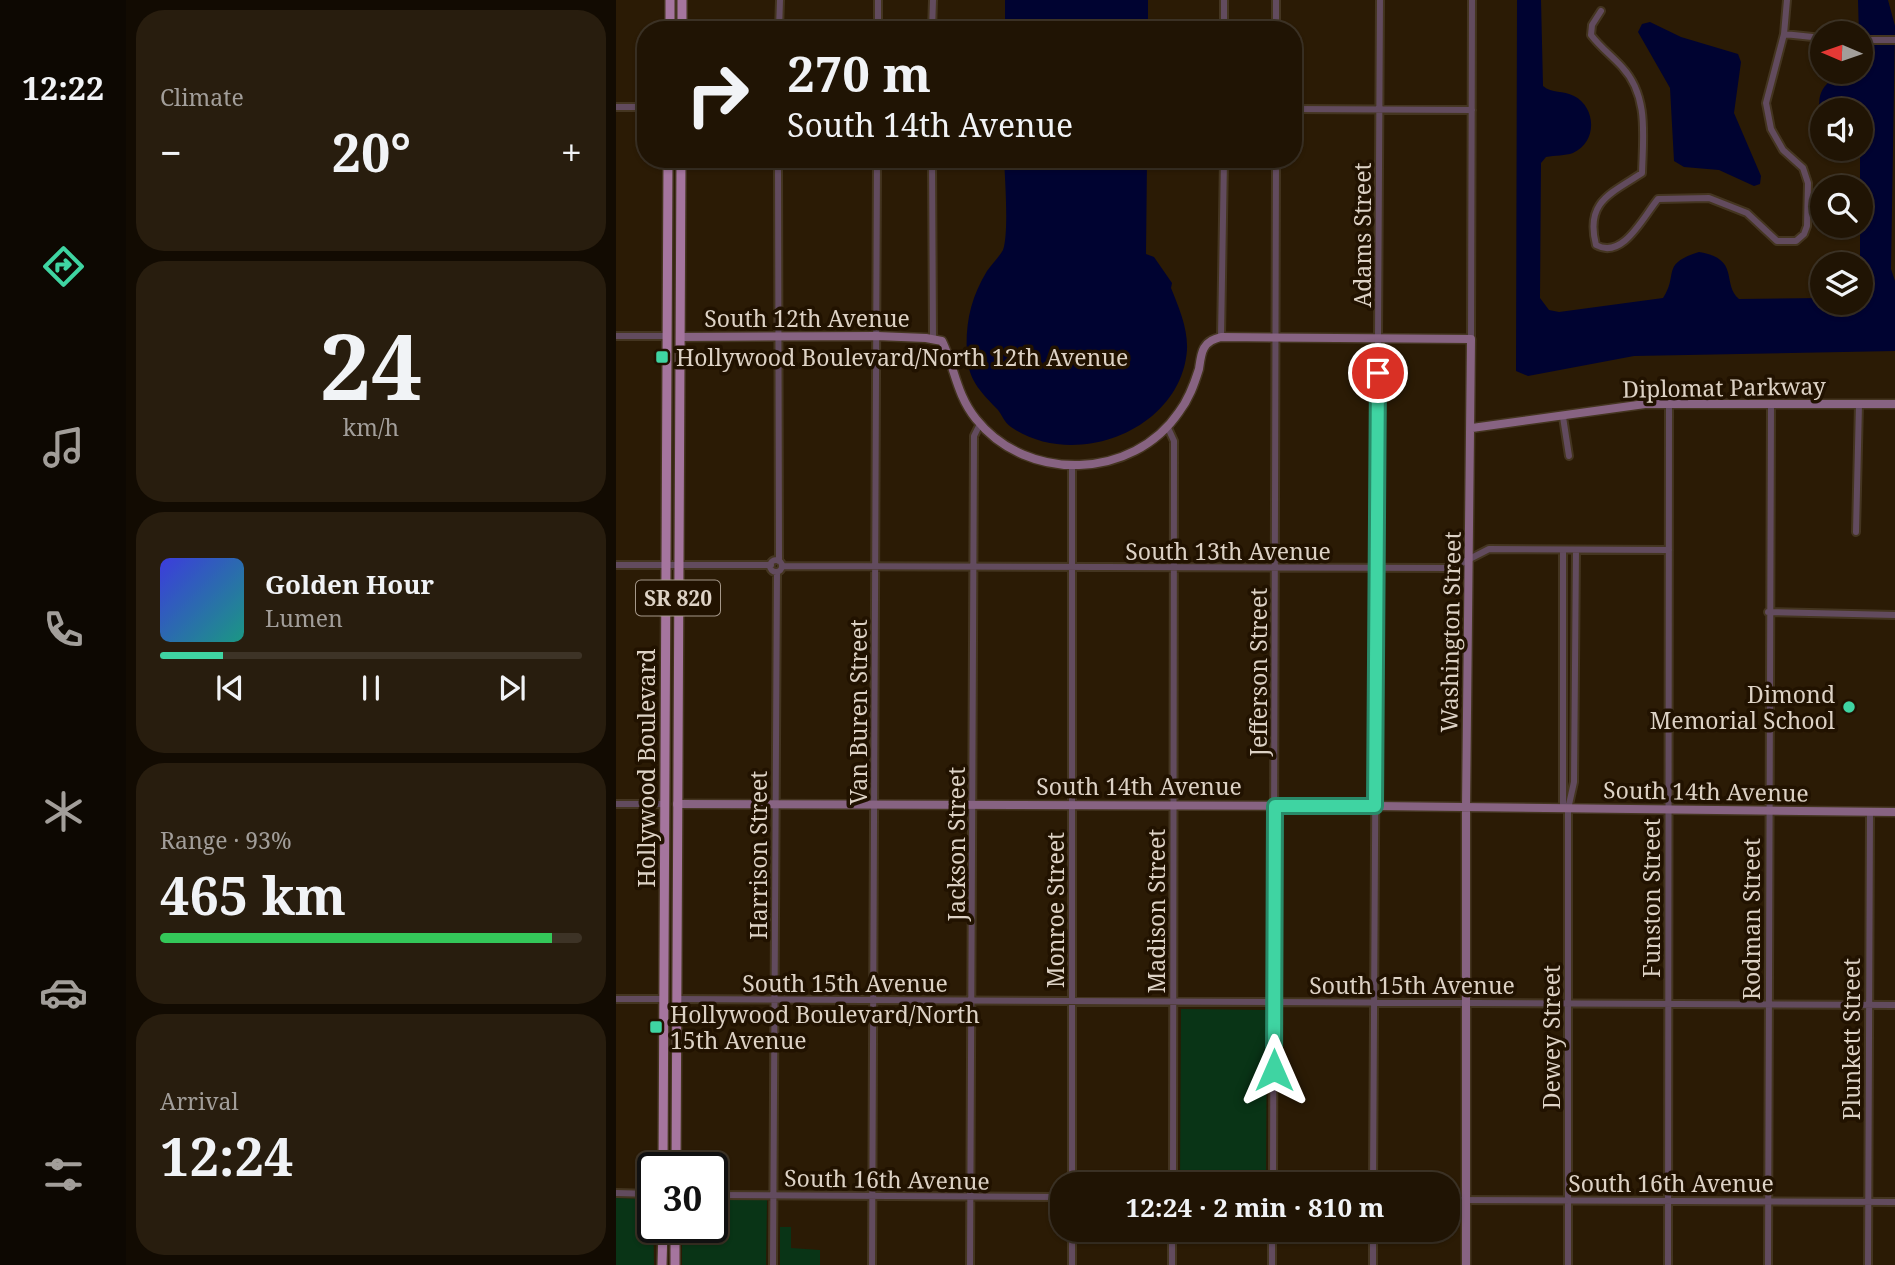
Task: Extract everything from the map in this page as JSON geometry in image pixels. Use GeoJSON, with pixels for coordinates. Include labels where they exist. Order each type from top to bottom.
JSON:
{"type":"FeatureCollection","features":[{"type":"Feature","properties":{"kind":"main road"},"geometry":{"type":"LineString","coordinates":[[670,0],[670,21]]}},
{"type":"Feature","properties":{"kind":"main road"},"geometry":{"type":"LineString","coordinates":[[682,0],[682,21]]}},
{"type":"Feature","properties":{"kind":"main road","name":"Hollywood Boulevard"},"geometry":{"type":"LineString","coordinates":[[663,1152],[668,168]]}},
{"type":"Feature","properties":{"kind":"main road","name":"Hollywood Boulevard"},"geometry":{"type":"LineString","coordinates":[[676,1152],[681,168]]}},
{"type":"Feature","properties":{"kind":"main road"},"geometry":{"type":"LineString","coordinates":[[666,964],[676,999]]}},
{"type":"Feature","properties":{"kind":"main road"},"geometry":{"type":"LineString","coordinates":[[664,999],[676,1037]]}},
{"type":"Feature","properties":{"kind":"main road"},"geometry":{"type":"LineString","coordinates":[[662,1265],[663,1243]]}},
{"type":"Feature","properties":{"kind":"main road"},"geometry":{"type":"LineString","coordinates":[[675,1243],[675,1265]]}},
{"type":"Feature","properties":{"kind":"street"},"geometry":{"type":"LineString","coordinates":[[779,21],[780,0]]}},
{"type":"Feature","properties":{"kind":"street"},"geometry":{"type":"LineString","coordinates":[[878,0],[878,21]]}},
{"type":"Feature","properties":{"kind":"street"},"geometry":{"type":"LineString","coordinates":[[932,21],[933,0]]}},
{"type":"Feature","properties":{"kind":"street"},"geometry":{"type":"LineString","coordinates":[[1223,0],[1224,21]]}},
{"type":"Feature","properties":{"kind":"street"},"geometry":{"type":"LineString","coordinates":[[1276,0],[1276,21]]}},
{"type":"Feature","properties":{"kind":"street","name":"Adams Street"},"geometry":{"type":"LineString","coordinates":[[1373,1172],[1380,0]]}},
{"type":"Feature","properties":{"kind":"street","name":"Washington Street"},"geometry":{"type":"LineString","coordinates":[[1466,1265],[1466,807],[1472,428],[1472,0]]}},
{"type":"Feature","properties":{"kind":"street"},"geometry":{"type":"LineString","coordinates":[[1601,11],[1592,25],[1591,35],[1625,69],[1638,92],[1644,118],[1642,173],[1602,200],[1595,209],[1592,230],[1596,245],[1605,250],[1614,250],[1623,243],[1658,199],[1709,198],[1747,213],[1777,241],[1796,241],[1804,234],[1807,226],[1808,183],[1803,168],[1783,150],[1771,129],[1766,103],[1784,34],[1787,0]]}},
{"type":"Feature","properties":{"kind":"street"},"geometry":{"type":"LineString","coordinates":[[1784,34],[1810,37]]}},
{"type":"Feature","properties":{"kind":"street"},"geometry":{"type":"LineString","coordinates":[[1873,40],[1895,40]]}},
{"type":"Feature","properties":{"kind":"street"},"geometry":{"type":"LineString","coordinates":[[616,107],[637,107]]}},
{"type":"Feature","properties":{"kind":"street"},"geometry":{"type":"LineString","coordinates":[[1302,109],[1472,110]]}},
{"type":"Feature","properties":{"kind":"street","name":"Harrison Street"},"geometry":{"type":"LineString","coordinates":[[773,1265],[779,566],[778,168]]}},
{"type":"Feature","properties":{"kind":"street","name":"Van Buren Street"},"geometry":{"type":"LineString","coordinates":[[872,1265],[877,168]]}},
{"type":"Feature","properties":{"kind":"street"},"geometry":{"type":"LineString","coordinates":[[932,168],[933,339],[942,341],[954,382],[980,424],[1011,449],[1040,460],[1072,467],[1118,459],[1168,428],[1189,397],[1203,348],[1211,340],[1221,337],[1471,340]]}},
{"type":"Feature","properties":{"kind":"street"},"geometry":{"type":"LineString","coordinates":[[1221,337],[1224,168]]}},
{"type":"Feature","properties":{"kind":"street","name":"Jefferson Street"},"geometry":{"type":"LineString","coordinates":[[1273,1172],[1278,339],[1276,168]]}},
{"type":"Feature","properties":{"kind":"street","name":"South 12th Avenue"},"geometry":{"type":"LineString","coordinates":[[680,337],[778,335],[933,339]]}},
{"type":"Feature","properties":{"kind":"street"},"geometry":{"type":"LineString","coordinates":[[616,336],[668,336]]}},
{"type":"Feature","properties":{"kind":"street","name":"Diplomat Parkway"},"geometry":{"type":"LineString","coordinates":[[1472,428],[1622,407],[1669,404],[1895,404]]}},
{"type":"Feature","properties":{"kind":"street","name":"Funston Street"},"geometry":{"type":"LineString","coordinates":[[1668,1265],[1669,404]]}},
{"type":"Feature","properties":{"kind":"street","name":"Rodman Street"},"geometry":{"type":"LineString","coordinates":[[1768,1265],[1770,404]]}},
{"type":"Feature","properties":{"kind":"street"},"geometry":{"type":"LineString","coordinates":[[1856,532],[1859,404]]}},
{"type":"Feature","properties":{"kind":"street"},"geometry":{"type":"LineString","coordinates":[[1563,417],[1569,456]]}},
{"type":"Feature","properties":{"kind":"street","name":"Jackson Street"},"geometry":{"type":"LineString","coordinates":[[970,1265],[974,436],[980,424]]}},
{"type":"Feature","properties":{"kind":"street","name":"Madison Street"},"geometry":{"type":"LineString","coordinates":[[1168,428],[1174,441],[1173,1172]]}},
{"type":"Feature","properties":{"kind":"street","name":"Monroe Street"},"geometry":{"type":"LineString","coordinates":[[1072,467],[1072,1172]]}},
{"type":"Feature","properties":{"kind":"street","name":"South 13th Avenue"},"geometry":{"type":"LineString","coordinates":[[779,566],[1452,568],[1489,548],[1669,550]]}},
{"type":"Feature","properties":{"kind":"street","name":"Dewey Street"},"geometry":{"type":"LineString","coordinates":[[1563,550],[1563,804],[1568,809]]}},
{"type":"Feature","properties":{"kind":"street","name":"Dewey Street"},"geometry":{"type":"LineString","coordinates":[[1568,1265],[1568,809],[1574,782],[1576,550]]}},
{"type":"Feature","properties":{"kind":"street"},"geometry":{"type":"LineString","coordinates":[[616,565],[779,566]]}},
{"type":"Feature","properties":{"kind":"street"},"geometry":{"type":"LineString","coordinates":[[1768,612],[1895,615]]}},
{"type":"Feature","properties":{"kind":"street"},"geometry":{"type":"LineString","coordinates":[[616,804],[665,804]]}},
{"type":"Feature","properties":{"kind":"street","name":"South 14th Avenue"},"geometry":{"type":"LineString","coordinates":[[677,804],[1073,804],[1895,812]]}},
{"type":"Feature","properties":{"kind":"street","name":"Plunkett Street"},"geometry":{"type":"LineString","coordinates":[[1868,1265],[1870,812]]}},
{"type":"Feature","properties":{"kind":"street"},"geometry":{"type":"LineString","coordinates":[[616,999],[664,999]]}},
{"type":"Feature","properties":{"kind":"street","name":"South 15th Avenue"},"geometry":{"type":"LineString","coordinates":[[676,999],[1895,1005]]}},
{"type":"Feature","properties":{"kind":"street"},"geometry":{"type":"LineString","coordinates":[[616,1193],[637,1194]]}},
{"type":"Feature","properties":{"kind":"street","name":"South 16th Avenue"},"geometry":{"type":"LineString","coordinates":[[728,1195],[1050,1197]]}},
{"type":"Feature","properties":{"kind":"street","name":"South 16th Avenue"},"geometry":{"type":"LineString","coordinates":[[1460,1200],[1895,1202]]}},
{"type":"Feature","properties":{"kind":"street"},"geometry":{"type":"LineString","coordinates":[[1072,1242],[1072,1265]]}},
{"type":"Feature","properties":{"kind":"street"},"geometry":{"type":"LineString","coordinates":[[1172,1242],[1172,1265]]}},
{"type":"Feature","properties":{"kind":"street"},"geometry":{"type":"LineString","coordinates":[[1272,1242],[1272,1265]]}},
{"type":"Feature","properties":{"kind":"street"},"geometry":{"type":"LineString","coordinates":[[1373,1242],[1373,1265]]}},
{"type":"Feature","properties":{"kind":"green space"},"geometry":{"type":"Polygon","coordinates":[[[1181,1009],[1267,1010],[1266,1172],[1180,1172],[1181,1009]]]}},
{"type":"Feature","properties":{"kind":"green space"},"geometry":{"type":"Polygon","coordinates":[[[616,1198],[637,1199],[637,1243],[654,1243],[654,1265],[616,1265],[616,1198]]]}},
{"type":"Feature","properties":{"kind":"green space"},"geometry":{"type":"Polygon","coordinates":[[[728,1199],[767,1200],[766,1265],[682,1265],[682,1243],[728,1243],[728,1199]]]}},
{"type":"Feature","properties":{"kind":"green space"},"geometry":{"type":"Polygon","coordinates":[[[780,1227],[791,1227],[791,1248],[820,1250],[820,1265],[780,1265],[780,1227]]]}},
{"type":"Feature","properties":{"kind":"water"},"geometry":{"type":"Polygon","coordinates":[[[1005,0],[1148,0],[1148,21],[1005,21],[1005,0]]]}},
{"type":"Feature","properties":{"kind":"water"},"geometry":{"type":"Polygon","coordinates":[[[1517,0],[1541,0],[1543,86],[1570,94],[1581,101],[1587,108],[1591,124],[1587,141],[1581,148],[1570,154],[1546,157],[1541,163],[1540,298],[1549,310],[1559,312],[1663,298],[1675,266],[1687,256],[1699,252],[1720,260],[1739,299],[1810,298],[1810,315],[1873,315],[1873,252],[1860,252],[1860,238],[1873,238],[1873,175],[1860,175],[1860,161],[1873,161],[1873,98],[1820,98],[1828,84],[1873,84],[1873,21],[1859,21],[1858,0],[1888,0],[1895,26],[1891,269],[1895,281],[1895,351],[1634,356],[1528,376],[1516,371],[1517,0]]]}},
{"type":"Feature","properties":{"kind":"water"},"geometry":{"type":"Polygon","coordinates":[[[1650,22],[1681,37],[1738,54],[1741,62],[1734,113],[1761,176],[1760,184],[1754,186],[1719,170],[1684,167],[1674,161],[1670,88],[1638,32],[1642,24],[1650,22]]]}},
{"type":"Feature","properties":{"kind":"water"},"geometry":{"type":"Polygon","coordinates":[[[1004,168],[1147,168],[1146,254],[1154,257],[1172,283],[1171,288],[1184,326],[1187,350],[1180,378],[1166,402],[1146,421],[1121,435],[1093,443],[1065,445],[1037,440],[1011,427],[978,387],[968,366],[968,323],[981,281],[1003,250],[1006,206],[1004,168]]]}},
{"type":"Feature","properties":{"kind":"place","name":"Hollywood Boulevard/North 12th Avenue"},"geometry":{"type":"Point","coordinates":[662,357]}},
{"type":"Feature","properties":{"kind":"place","name":"Dimond Memorial School"},"geometry":{"type":"Point","coordinates":[1849,707]}},
{"type":"Feature","properties":{"kind":"place","name":"Hollywood Boulevard/North 15th Avenue"},"geometry":{"type":"Point","coordinates":[656,1027]}},
{"type":"Feature","properties":{"kind":"route"},"geometry":{"type":"LineString","coordinates":[[1274,1070],[1275,806],[1375,806],[1378,373]]}}]}
